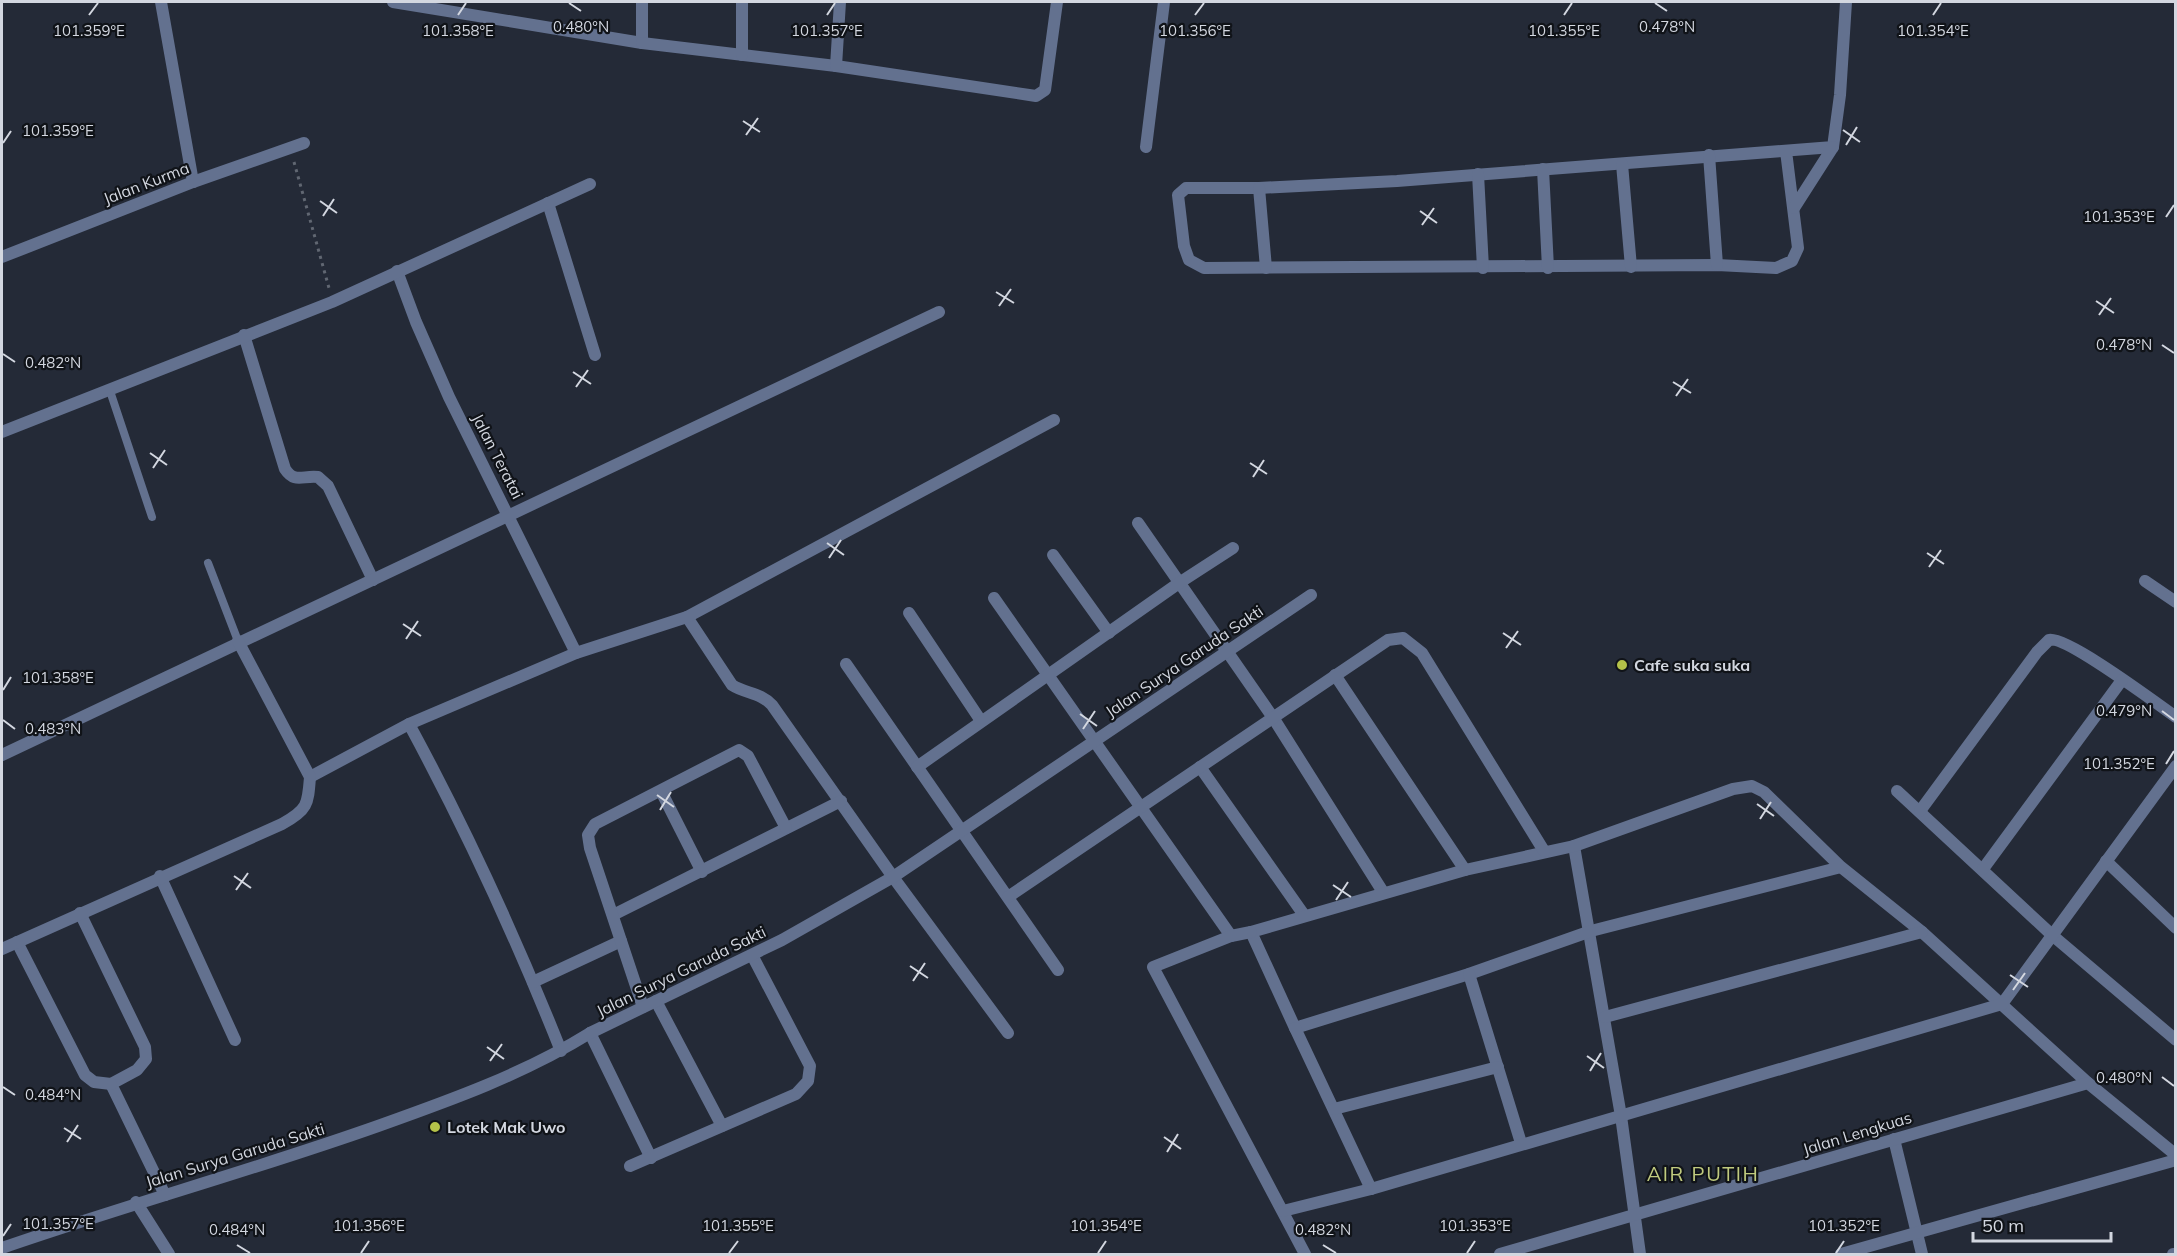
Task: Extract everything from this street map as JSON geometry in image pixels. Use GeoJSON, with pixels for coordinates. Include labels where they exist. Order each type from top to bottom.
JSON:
{"type":"FeatureCollection","features":[{"type":"Feature","properties":{"kind":"street"},"geometry":{"type":"LineString","coordinates":[[161,2],[193,182]]}},
{"type":"Feature","properties":{"kind":"street"},"geometry":{"type":"LineString","coordinates":[[393,2],[642,43],[836,66],[1036,96],[1045,90],[1057,2]]}},
{"type":"Feature","properties":{"kind":"street"},"geometry":{"type":"LineString","coordinates":[[642,2],[642,43]]}},
{"type":"Feature","properties":{"kind":"street"},"geometry":{"type":"LineString","coordinates":[[742,2],[742,54]]}},
{"type":"Feature","properties":{"kind":"street"},"geometry":{"type":"LineString","coordinates":[[836,66],[840,2]]}},
{"type":"Feature","properties":{"kind":"street"},"geometry":{"type":"LineString","coordinates":[[1146,147],[1164,2]]}},
{"type":"Feature","properties":{"kind":"street"},"geometry":{"type":"LineString","coordinates":[[1794,208],[1833,147],[1840,95],[1846,2]]}},
{"type":"Feature","properties":{"kind":"street","name":"Jalan Kurma"},"geometry":{"type":"LineString","coordinates":[[2,257],[193,182],[304,143]]}},
{"type":"Feature","properties":{"kind":"street"},"geometry":{"type":"LineString","coordinates":[[1786,151],[1798,248],[1792,261],[1776,268],[1717,265],[1548,268],[1204,268],[1193,264],[1184,246],[1178,195],[1185,188],[1259,188],[1622,164],[1709,155],[1833,147]]}},
{"type":"Feature","properties":{"kind":"street"},"geometry":{"type":"LineString","coordinates":[[1709,155],[1717,265]]}},
{"type":"Feature","properties":{"kind":"street"},"geometry":{"type":"LineString","coordinates":[[1622,164],[1631,267]]}},
{"type":"Feature","properties":{"kind":"street"},"geometry":{"type":"LineString","coordinates":[[1543,169],[1548,268]]}},
{"type":"Feature","properties":{"kind":"street"},"geometry":{"type":"LineString","coordinates":[[1478,174],[1483,268]]}},
{"type":"Feature","properties":{"kind":"street"},"geometry":{"type":"LineString","coordinates":[[2,432],[332,302],[590,184]]}},
{"type":"Feature","properties":{"kind":"street"},"geometry":{"type":"LineString","coordinates":[[1259,188],[1266,268]]}},
{"type":"Feature","properties":{"kind":"street"},"geometry":{"type":"LineString","coordinates":[[548,203],[595,355]]}},
{"type":"Feature","properties":{"kind":"street","name":"Jalan Teratai"},"geometry":{"type":"LineString","coordinates":[[397,271],[416,322],[449,397],[576,653]]}},
{"type":"Feature","properties":{"kind":"street"},"geometry":{"type":"LineString","coordinates":[[2,755],[238,641],[510,516],[939,312]]}},
{"type":"Feature","properties":{"kind":"street"},"geometry":{"type":"LineString","coordinates":[[244,335],[285,470],[290,477],[297,480],[318,477],[328,486],[373,580]]}},
{"type":"Feature","properties":{"kind":"street"},"geometry":{"type":"LineString","coordinates":[[310,777],[409,724],[576,653],[687,617],[1054,420]]}},
{"type":"Feature","properties":{"kind":"street"},"geometry":{"type":"LineString","coordinates":[[1138,523],[1225,652],[1274,719],[1383,892]]}},
{"type":"Feature","properties":{"kind":"street"},"geometry":{"type":"LineString","coordinates":[[917,767],[981,721],[1049,677],[1179,583],[1233,548]]}},
{"type":"Feature","properties":{"kind":"street"},"geometry":{"type":"LineString","coordinates":[[1053,555],[1109,633]]}},
{"type":"Feature","properties":{"kind":"street"},"geometry":{"type":"LineString","coordinates":[[2145,581],[2175,602]]}},
{"type":"Feature","properties":{"kind":"street","name":"Jalan Surya Garuda Sakti"},"geometry":{"type":"LineString","coordinates":[[2,1246],[256,1168],[452,1100],[561,1051],[590,1033],[752,955],[893,877],[1311,595]]}},
{"type":"Feature","properties":{"kind":"street"},"geometry":{"type":"LineString","coordinates":[[994,598],[1231,936]]}},
{"type":"Feature","properties":{"kind":"street"},"geometry":{"type":"LineString","coordinates":[[909,613],[981,721]]}},
{"type":"Feature","properties":{"kind":"street"},"geometry":{"type":"LineString","coordinates":[[687,617],[726,678],[740,690],[764,696],[1008,1033]]}},
{"type":"Feature","properties":{"kind":"street"},"geometry":{"type":"LineString","coordinates":[[1008,897],[1388,640],[1403,638],[1414,644],[1544,851]]}},
{"type":"Feature","properties":{"kind":"street"},"geometry":{"type":"LineString","coordinates":[[1920,811],[2037,652],[2049,640],[2055,639],[2067,644],[2175,717]]}},
{"type":"Feature","properties":{"kind":"street"},"geometry":{"type":"LineString","coordinates":[[2,949],[297,816],[307,804],[310,777],[238,641]]}},
{"type":"Feature","properties":{"kind":"street"},"geometry":{"type":"LineString","coordinates":[[846,664],[960,832],[1058,969]]}},
{"type":"Feature","properties":{"kind":"street"},"geometry":{"type":"LineString","coordinates":[[1335,675],[1465,870]]}},
{"type":"Feature","properties":{"kind":"street"},"geometry":{"type":"LineString","coordinates":[[1983,869],[2122,680]]}},
{"type":"Feature","properties":{"kind":"street"},"geometry":{"type":"LineString","coordinates":[[409,724],[459,816],[561,1051]]}},
{"type":"Feature","properties":{"kind":"street"},"geometry":{"type":"LineString","coordinates":[[643,1007],[590,848],[589,832],[601,819],[731,753],[743,750],[786,828]]}},
{"type":"Feature","properties":{"kind":"street"},"geometry":{"type":"LineString","coordinates":[[1283,1211],[1371,1189],[1521,1143],[1621,1116],[2002,1004],[2175,766]]}},
{"type":"Feature","properties":{"kind":"street"},"geometry":{"type":"LineString","coordinates":[[1200,767],[1304,915]]}},
{"type":"Feature","properties":{"kind":"street"},"geometry":{"type":"LineString","coordinates":[[1305,1254],[1153,967],[1231,936],[1383,892],[1465,870],[1574,846],[1747,785],[1764,792],[1841,867],[1922,932],[2088,1083],[2175,1155]]}},
{"type":"Feature","properties":{"kind":"street"},"geometry":{"type":"LineString","coordinates":[[662,790],[702,872]]}},
{"type":"Feature","properties":{"kind":"street"},"geometry":{"type":"LineString","coordinates":[[1897,791],[2052,935],[2175,1040]]}},
{"type":"Feature","properties":{"kind":"street"},"geometry":{"type":"LineString","coordinates":[[613,915],[841,801]]}},
{"type":"Feature","properties":{"kind":"street"},"geometry":{"type":"LineString","coordinates":[[1574,846],[1605,1017],[1636,1214],[1640,1254]]}},
{"type":"Feature","properties":{"kind":"street"},"geometry":{"type":"LineString","coordinates":[[2106,861],[2173,921]]}},
{"type":"Feature","properties":{"kind":"street"},"geometry":{"type":"LineString","coordinates":[[1295,1028],[1469,974],[1591,931],[1841,867]]}},
{"type":"Feature","properties":{"kind":"street"},"geometry":{"type":"LineString","coordinates":[[160,876],[235,1040]]}},
{"type":"Feature","properties":{"kind":"street"},"geometry":{"type":"LineString","coordinates":[[17,942],[85,1075],[94,1082],[111,1084],[137,1070],[147,1054],[80,913]]}},
{"type":"Feature","properties":{"kind":"street"},"geometry":{"type":"LineString","coordinates":[[1251,932],[1371,1189]]}},
{"type":"Feature","properties":{"kind":"street"},"geometry":{"type":"LineString","coordinates":[[1605,1017],[1922,932]]}},
{"type":"Feature","properties":{"kind":"street"},"geometry":{"type":"LineString","coordinates":[[533,982],[621,941]]}},
{"type":"Feature","properties":{"kind":"street"},"geometry":{"type":"LineString","coordinates":[[630,1166],[803,1089],[811,1074],[810,1066],[752,955]]}},
{"type":"Feature","properties":{"kind":"street"},"geometry":{"type":"LineString","coordinates":[[1469,974],[1521,1143]]}},
{"type":"Feature","properties":{"kind":"street"},"geometry":{"type":"LineString","coordinates":[[656,1001],[722,1126]]}},
{"type":"Feature","properties":{"kind":"street"},"geometry":{"type":"LineString","coordinates":[[590,1033],[651,1158]]}},
{"type":"Feature","properties":{"kind":"street"},"geometry":{"type":"LineString","coordinates":[[1335,1109],[1498,1067]]}},
{"type":"Feature","properties":{"kind":"street","name":"Jalan Lengkuas"},"geometry":{"type":"LineString","coordinates":[[1500,1254],[2088,1083]]}},
{"type":"Feature","properties":{"kind":"street"},"geometry":{"type":"LineString","coordinates":[[111,1084],[165,1195]]}},
{"type":"Feature","properties":{"kind":"street"},"geometry":{"type":"LineString","coordinates":[[1894,1139],[1922,1254]]}},
{"type":"Feature","properties":{"kind":"street"},"geometry":{"type":"LineString","coordinates":[[1840,1254],[2175,1160]]}},
{"type":"Feature","properties":{"kind":"street"},"geometry":{"type":"LineString","coordinates":[[136,1203],[169,1254]]}},
{"type":"Feature","properties":{"kind":"lane"},"geometry":{"type":"LineString","coordinates":[[110,391],[152,517]]}},
{"type":"Feature","properties":{"kind":"lane"},"geometry":{"type":"LineString","coordinates":[[208,563],[238,641]]}},
{"type":"Feature","properties":{"kind":"path"},"geometry":{"type":"LineString","coordinates":[[290,148],[332,302]]}},
{"type":"Feature","properties":{"kind":"place","name":"Cafe suka suka"},"geometry":{"type":"Point","coordinates":[1622,665]}},
{"type":"Feature","properties":{"kind":"place","name":"Lotek Mak Uwo"},"geometry":{"type":"Point","coordinates":[435,1127]}},
{"type":"Feature","properties":{"kind":"district","name":"AIR PUTIH"},"geometry":{"type":"Point","coordinates":[1703,1173]}}]}
